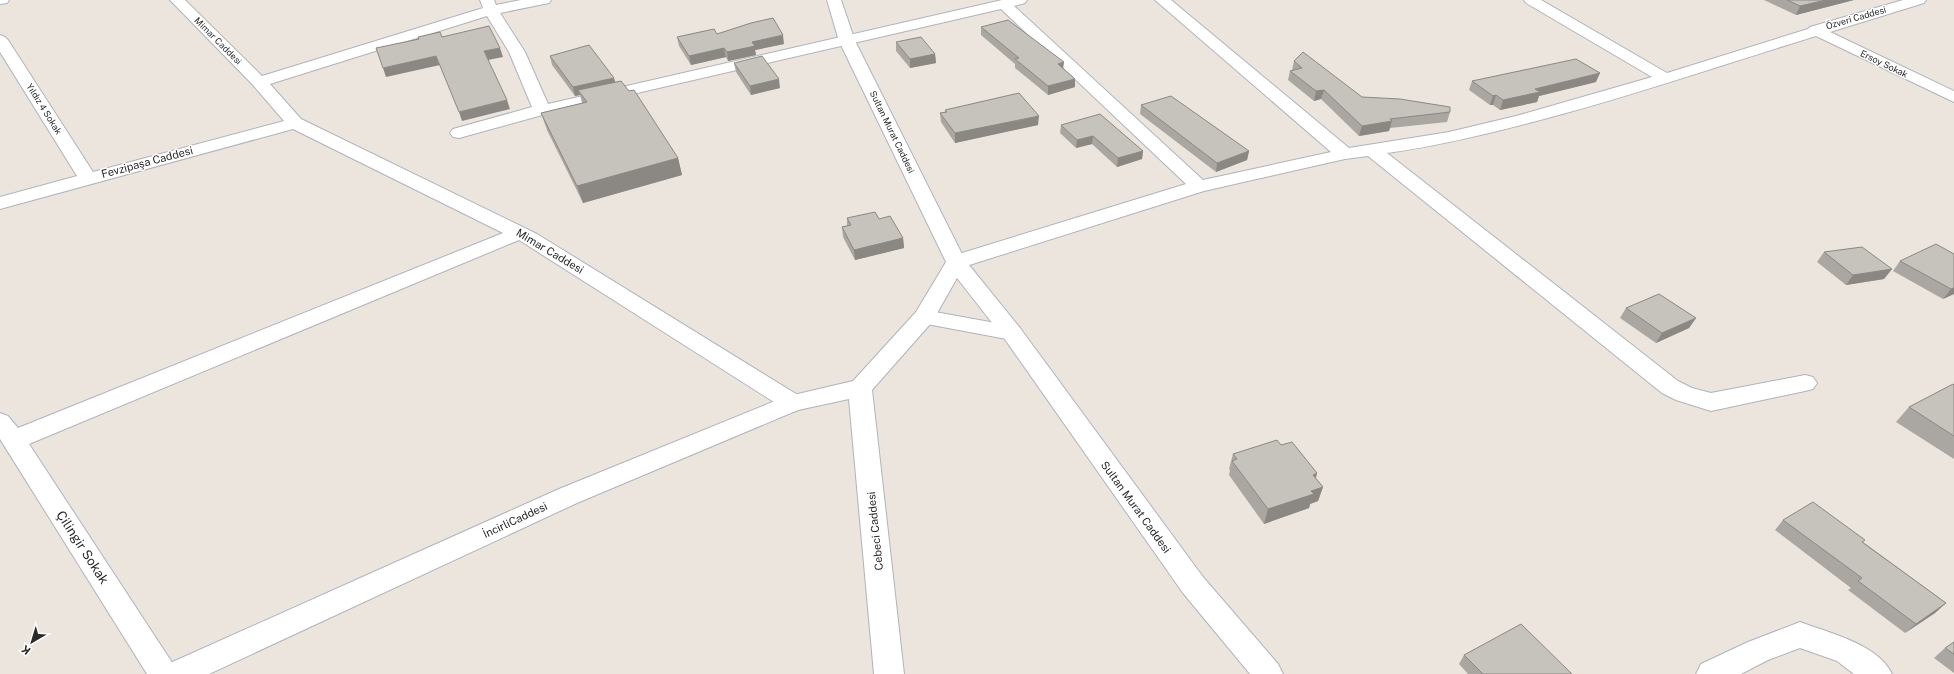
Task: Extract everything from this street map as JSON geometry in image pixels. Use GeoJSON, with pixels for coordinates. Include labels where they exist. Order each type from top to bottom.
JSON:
{"type":"FeatureCollection","features":[{"type":"Feature","properties":{"kind":"street","name":"Mimar Caddesi"},"geometry":{"type":"LineString","coordinates":[[177,0],[259,82],[295,123],[520,233],[792,403]]}},
{"type":"Feature","properties":{"kind":"street"},"geometry":{"type":"LineString","coordinates":[[259,82],[489,5],[544,0]]}},
{"type":"Feature","properties":{"kind":"street","name":"Sultan Murat Caddesi"},"geometry":{"type":"LineString","coordinates":[[834,0],[847,41],[956,262],[1012,333],[1192,585],[1268,674]]}},
{"type":"Feature","properties":{"kind":"street"},"geometry":{"type":"LineString","coordinates":[[1162,0],[1345,154]]}},
{"type":"Feature","properties":{"kind":"street"},"geometry":{"type":"LineString","coordinates":[[1531,0],[1666,79]]}},
{"type":"Feature","properties":{"kind":"street","name":"Özveri Caddesi"},"geometry":{"type":"LineString","coordinates":[[956,262],[1199,186],[1345,154],[1462,135],[1551,113],[1666,79],[1815,30],[1919,0]]}},
{"type":"Feature","properties":{"kind":"street"},"geometry":{"type":"LineString","coordinates":[[459,133],[542,110],[1012,2],[1199,186]]}},
{"type":"Feature","properties":{"kind":"street"},"geometry":{"type":"LineString","coordinates":[[489,5],[517,52],[542,110]]}},
{"type":"Feature","properties":{"kind":"street","name":"Ersoy Sokak"},"geometry":{"type":"LineString","coordinates":[[1815,30],[1954,97]]}},
{"type":"Feature","properties":{"kind":"street","name":"Yıldız 4 Sokak"},"geometry":{"type":"LineString","coordinates":[[0,40],[88,179]]}},
{"type":"Feature","properties":{"kind":"street","name":"Fevzipaşa Caddesi"},"geometry":{"type":"LineString","coordinates":[[0,203],[295,123]]}},
{"type":"Feature","properties":{"kind":"street"},"geometry":{"type":"LineString","coordinates":[[1371,150],[1659,379],[1684,394],[1711,402],[1805,383]]}},
{"type":"Feature","properties":{"kind":"street"},"geometry":{"type":"LineString","coordinates":[[7,431],[520,233]]}},
{"type":"Feature","properties":{"kind":"street"},"geometry":{"type":"LineString","coordinates":[[860,388],[924,317],[956,262]]}},
{"type":"Feature","properties":{"kind":"street"},"geometry":{"type":"LineString","coordinates":[[924,317],[1012,333]]}},
{"type":"Feature","properties":{"kind":"street","name":"İncirliCaddesi"},"geometry":{"type":"LineString","coordinates":[[178,674],[568,496],[792,403],[860,388]]}},
{"type":"Feature","properties":{"kind":"street","name":"Cebeci Caddesi"},"geometry":{"type":"LineString","coordinates":[[860,388],[889,674]]}},
{"type":"Feature","properties":{"kind":"street","name":"Çilingir Sokak"},"geometry":{"type":"LineString","coordinates":[[7,431],[164,674]]}},
{"type":"Feature","properties":{"kind":"street"},"geometry":{"type":"LineString","coordinates":[[1711,674],[1758,651],[1800,635],[1847,652],[1877,674]]}},
{"type":"Feature","properties":{"kind":"building"},"geometry":{"type":"Polygon","coordinates":[[[1787,0],[1826,0],[1800,6],[1787,0]]]}},
{"type":"Feature","properties":{"kind":"building"},"geometry":{"type":"Polygon","coordinates":[[[773,18],[783,35],[752,42],[755,46],[727,52],[724,48],[689,56],[677,37],[714,29],[717,34],[751,23],[773,18]]]}},
{"type":"Feature","properties":{"kind":"building"},"geometry":{"type":"Polygon","coordinates":[[[1008,20],[1064,62],[1058,64],[1075,79],[1048,86],[1015,59],[1019,58],[981,27],[1008,20]]]}},
{"type":"Feature","properties":{"kind":"building"},"geometry":{"type":"Polygon","coordinates":[[[489,26],[500,48],[484,51],[507,100],[459,112],[436,56],[383,68],[376,48],[419,39],[418,37],[440,32],[442,37],[489,26]]]}},
{"type":"Feature","properties":{"kind":"building"},"geometry":{"type":"Polygon","coordinates":[[[921,37],[935,54],[910,59],[896,42],[921,37]]]}},
{"type":"Feature","properties":{"kind":"building"},"geometry":{"type":"Polygon","coordinates":[[[589,45],[614,78],[573,87],[550,56],[589,45]]]}},
{"type":"Feature","properties":{"kind":"building"},"geometry":{"type":"Polygon","coordinates":[[[1303,52],[1362,97],[1400,99],[1450,107],[1450,112],[1390,119],[1392,121],[1362,126],[1324,90],[1316,91],[1290,71],[1302,68],[1294,61],[1303,52]]]}},
{"type":"Feature","properties":{"kind":"building"},"geometry":{"type":"Polygon","coordinates":[[[762,56],[779,79],[750,86],[734,63],[762,56]]]}},
{"type":"Feature","properties":{"kind":"building"},"geometry":{"type":"Polygon","coordinates":[[[1576,59],[1600,73],[1535,89],[1540,92],[1503,100],[1496,95],[1493,96],[1472,81],[1576,59]]]}},
{"type":"Feature","properties":{"kind":"building"},"geometry":{"type":"Polygon","coordinates":[[[621,81],[629,91],[634,90],[678,158],[577,186],[541,113],[587,102],[578,90],[621,81]]]}},
{"type":"Feature","properties":{"kind":"building"},"geometry":{"type":"Polygon","coordinates":[[[1019,93],[1039,116],[955,133],[940,113],[947,112],[945,110],[1019,93]]]}},
{"type":"Feature","properties":{"kind":"building"},"geometry":{"type":"Polygon","coordinates":[[[1171,96],[1249,151],[1217,163],[1141,105],[1171,96]]]}},
{"type":"Feature","properties":{"kind":"building"},"geometry":{"type":"Polygon","coordinates":[[[1100,114],[1143,151],[1118,158],[1093,136],[1077,140],[1061,125],[1100,114]]]}},
{"type":"Feature","properties":{"kind":"building"},"geometry":{"type":"Polygon","coordinates":[[[875,212],[879,219],[890,216],[903,238],[854,250],[842,227],[851,225],[847,218],[875,212]]]}},
{"type":"Feature","properties":{"kind":"building"},"geometry":{"type":"Polygon","coordinates":[[[1936,244],[1954,254],[1954,288],[1951,289],[1900,261],[1936,244]]]}},
{"type":"Feature","properties":{"kind":"building"},"geometry":{"type":"Polygon","coordinates":[[[1862,247],[1892,269],[1853,275],[1824,252],[1862,247]]]}},
{"type":"Feature","properties":{"kind":"building"},"geometry":{"type":"Polygon","coordinates":[[[1659,294],[1696,318],[1662,333],[1626,308],[1659,294]]]}},
{"type":"Feature","properties":{"kind":"building"},"geometry":{"type":"Polygon","coordinates":[[[1953,384],[1954,385],[1954,436],[1909,407],[1953,384]]]}},
{"type":"Feature","properties":{"kind":"building"},"geometry":{"type":"Polygon","coordinates":[[[1277,440],[1281,445],[1292,442],[1317,473],[1313,475],[1323,487],[1311,491],[1314,494],[1268,509],[1232,461],[1237,459],[1233,454],[1277,440]]]}},
{"type":"Feature","properties":{"kind":"building"},"geometry":{"type":"Polygon","coordinates":[[[1813,502],[1865,540],[1862,542],[1946,603],[1916,624],[1858,581],[1862,578],[1783,520],[1813,502]]]}},
{"type":"Feature","properties":{"kind":"building"},"geometry":{"type":"Polygon","coordinates":[[[1521,624],[1572,674],[1483,674],[1464,655],[1521,624]]]}},
{"type":"Feature","properties":{"kind":"building"},"geometry":{"type":"Polygon","coordinates":[[[1954,642],[1954,654],[1945,648],[1954,642]]]}}]}
